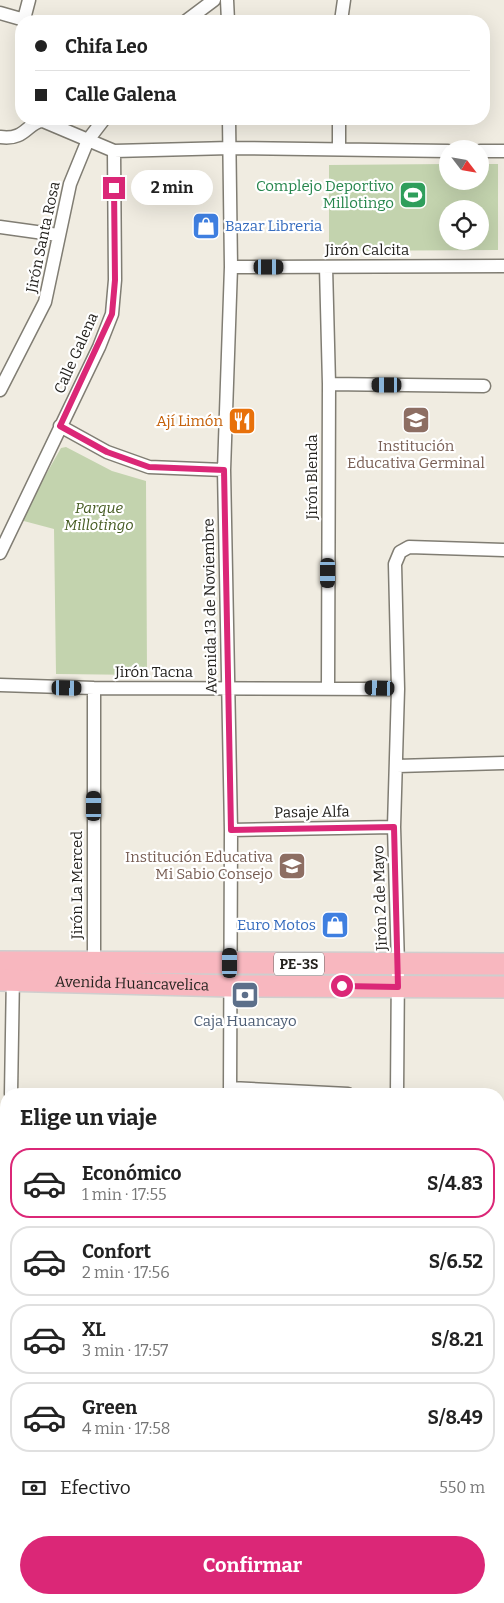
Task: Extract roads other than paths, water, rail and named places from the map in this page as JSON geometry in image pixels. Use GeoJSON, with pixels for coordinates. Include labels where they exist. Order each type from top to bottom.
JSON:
{"type":"FeatureCollection","features":[{"type":"Feature","properties":{"kind":"highway","name":"Avenida Huancavelica"},"geometry":{"type":"LineString","coordinates":[[7,971],[94,963],[504,964]]}},
{"type":"Feature","properties":{"kind":"highway","name":"Avenida Huancavelica"},"geometry":{"type":"LineString","coordinates":[[7,971],[230,986],[504,987]]}},
{"type":"Feature","properties":{"kind":"street"},"geometry":{"type":"LineString","coordinates":[[27,15],[30,0]]}},
{"type":"Feature","properties":{"kind":"street"},"geometry":{"type":"LineString","coordinates":[[194,15],[214,0]]}},
{"type":"Feature","properties":{"kind":"street"},"geometry":{"type":"LineString","coordinates":[[227,0],[228,15]]}},
{"type":"Feature","properties":{"kind":"street"},"geometry":{"type":"LineString","coordinates":[[342,15],[344,0]]}},
{"type":"Feature","properties":{"kind":"street"},"geometry":{"type":"LineString","coordinates":[[0,13],[15,17]]}},
{"type":"Feature","properties":{"kind":"street"},"geometry":{"type":"LineString","coordinates":[[0,137],[18,136],[33,125]]}},
{"type":"Feature","properties":{"kind":"street"},"geometry":{"type":"LineString","coordinates":[[52,125],[114,151],[230,148],[439,150]]}},
{"type":"Feature","properties":{"kind":"street","name":"Jirón Santa Rosa"},"geometry":{"type":"LineString","coordinates":[[0,390],[45,302],[70,184],[88,140],[99,125]]}},
{"type":"Feature","properties":{"kind":"street","name":"Avenida 13 de Noviembre"},"geometry":{"type":"LineString","coordinates":[[230,125],[231,267],[224,470],[231,830],[230,1088]]}},
{"type":"Feature","properties":{"kind":"street"},"geometry":{"type":"LineString","coordinates":[[339,125],[339,149]]}},
{"type":"Feature","properties":{"kind":"street","name":"Calle Galena"},"geometry":{"type":"LineString","coordinates":[[0,553],[112,314],[115,280],[114,151]]}},
{"type":"Feature","properties":{"kind":"street"},"geometry":{"type":"LineString","coordinates":[[489,151],[504,151]]}},
{"type":"Feature","properties":{"kind":"street"},"geometry":{"type":"LineString","coordinates":[[0,226],[58,235]]}},
{"type":"Feature","properties":{"kind":"street","name":"Jirón Calcita"},"geometry":{"type":"LineString","coordinates":[[231,267],[504,266]]}},
{"type":"Feature","properties":{"kind":"street","name":"Jirón Blenda"},"geometry":{"type":"LineString","coordinates":[[326,267],[329,384],[328,687]]}},
{"type":"Feature","properties":{"kind":"street"},"geometry":{"type":"LineString","coordinates":[[329,384],[484,386]]}},
{"type":"Feature","properties":{"kind":"street"},"geometry":{"type":"LineString","coordinates":[[60,426],[107,452],[149,467],[224,470]]}},
{"type":"Feature","properties":{"kind":"street","name":"Jirón 2 de Mayo"},"geometry":{"type":"LineString","coordinates":[[397,1088],[398,964],[394,827],[398,689],[395,564],[400,552],[409,547],[504,550]]}},
{"type":"Feature","properties":{"kind":"street","name":"Jirón Tacna"},"geometry":{"type":"LineString","coordinates":[[0,685],[94,688],[328,687],[398,689]]}},
{"type":"Feature","properties":{"kind":"street","name":"Jirón La Merced"},"geometry":{"type":"LineString","coordinates":[[94,688],[94,963]]}},
{"type":"Feature","properties":{"kind":"street"},"geometry":{"type":"LineString","coordinates":[[397,766],[504,763]]}},
{"type":"Feature","properties":{"kind":"street","name":"Pasaje Alfa"},"geometry":{"type":"LineString","coordinates":[[231,830],[394,827]]}},
{"type":"Feature","properties":{"kind":"street"},"geometry":{"type":"LineString","coordinates":[[7,971],[12,1088]]}},
{"type":"Feature","properties":{"kind":"place","name":"Complejo Deportivo Millotingo"},"geometry":{"type":"Point","coordinates":[413,195]}},
{"type":"Feature","properties":{"kind":"place","name":"Bazar Libreria"},"geometry":{"type":"Point","coordinates":[206,226]}},
{"type":"Feature","properties":{"kind":"place","name":"Institución Educativa Germinal"},"geometry":{"type":"Point","coordinates":[416,420]}},
{"type":"Feature","properties":{"kind":"place","name":"Ají Limón"},"geometry":{"type":"Point","coordinates":[242,421]}},
{"type":"Feature","properties":{"kind":"place","name":"Institución Educativa Mi Sabio Consejo"},"geometry":{"type":"Point","coordinates":[292,866]}},
{"type":"Feature","properties":{"kind":"place","name":"Euro Motos"},"geometry":{"type":"Point","coordinates":[335,925]}},
{"type":"Feature","properties":{"kind":"place","name":"Caja Huancayo"},"geometry":{"type":"Point","coordinates":[245,995]}},
{"type":"Feature","properties":{"kind":"park label","name":"Parque Millotingo"},"geometry":{"type":"Point","coordinates":[99,516]}}]}
